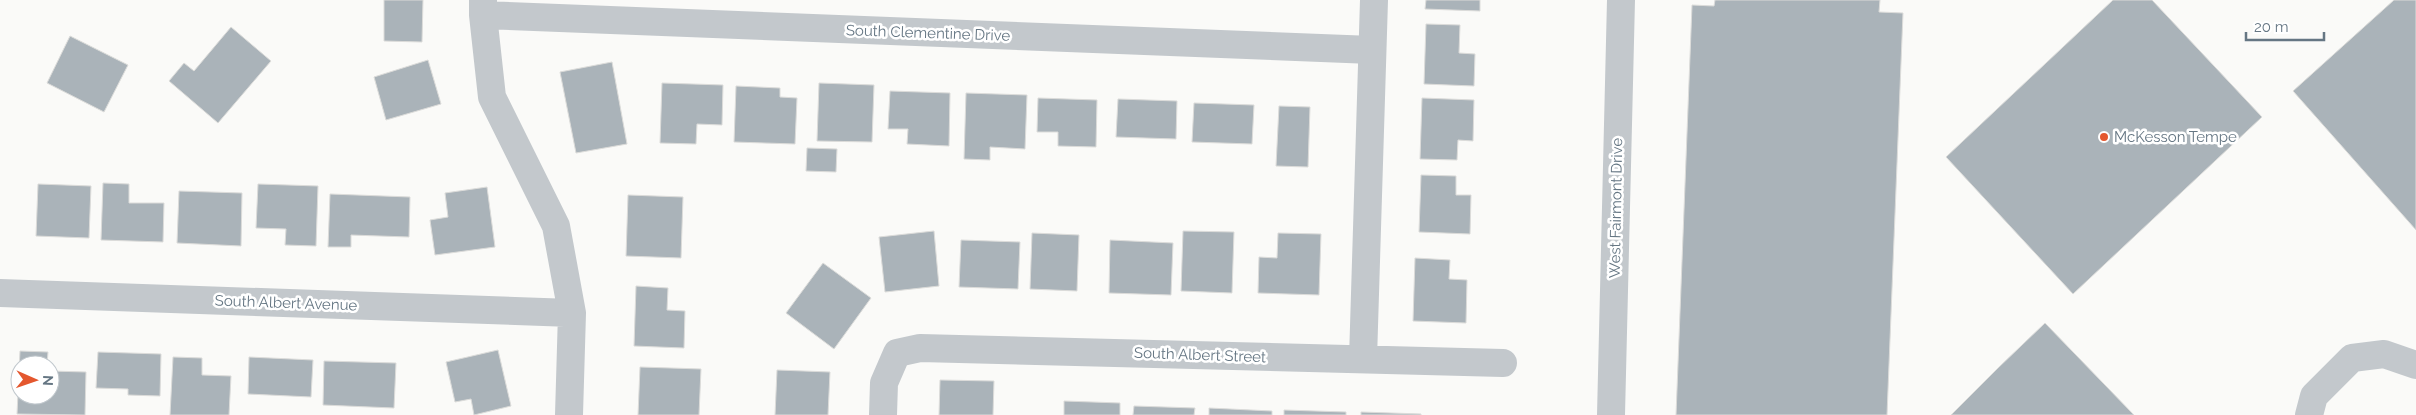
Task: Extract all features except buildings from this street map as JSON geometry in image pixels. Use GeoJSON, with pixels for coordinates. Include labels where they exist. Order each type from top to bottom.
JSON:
{"type":"FeatureCollection","features":[{"type":"Feature","properties":{"kind":"street"},"geometry":{"type":"LineString","coordinates":[[1363,359],[1374,0]]}},
{"type":"Feature","properties":{"kind":"street","name":"West Fairmont Drive"},"geometry":{"type":"LineString","coordinates":[[1611,415],[1621,0]]}},
{"type":"Feature","properties":{"kind":"street"},"geometry":{"type":"LineString","coordinates":[[483,8],[492,97],[556,226],[572,314],[569,415]]}},
{"type":"Feature","properties":{"kind":"street","name":"South Clementine Drive"},"geometry":{"type":"LineString","coordinates":[[483,8],[1372,50]]}},
{"type":"Feature","properties":{"kind":"street","name":"South Albert Avenue"},"geometry":{"type":"LineString","coordinates":[[0,293],[572,314]]}},
{"type":"Feature","properties":{"kind":"street","name":"South Albert Street"},"geometry":{"type":"LineString","coordinates":[[883,415],[884,383],[897,353],[920,348],[1503,363]]}},
{"type":"Feature","properties":{"kind":"street"},"geometry":{"type":"LineString","coordinates":[[2308,415],[2314,396],[2352,358],[2384,354],[2416,365]]}},
{"type":"Feature","properties":{"kind":"place","name":"McKesson Tempe"},"geometry":{"type":"Point","coordinates":[2104,137]}}]}
